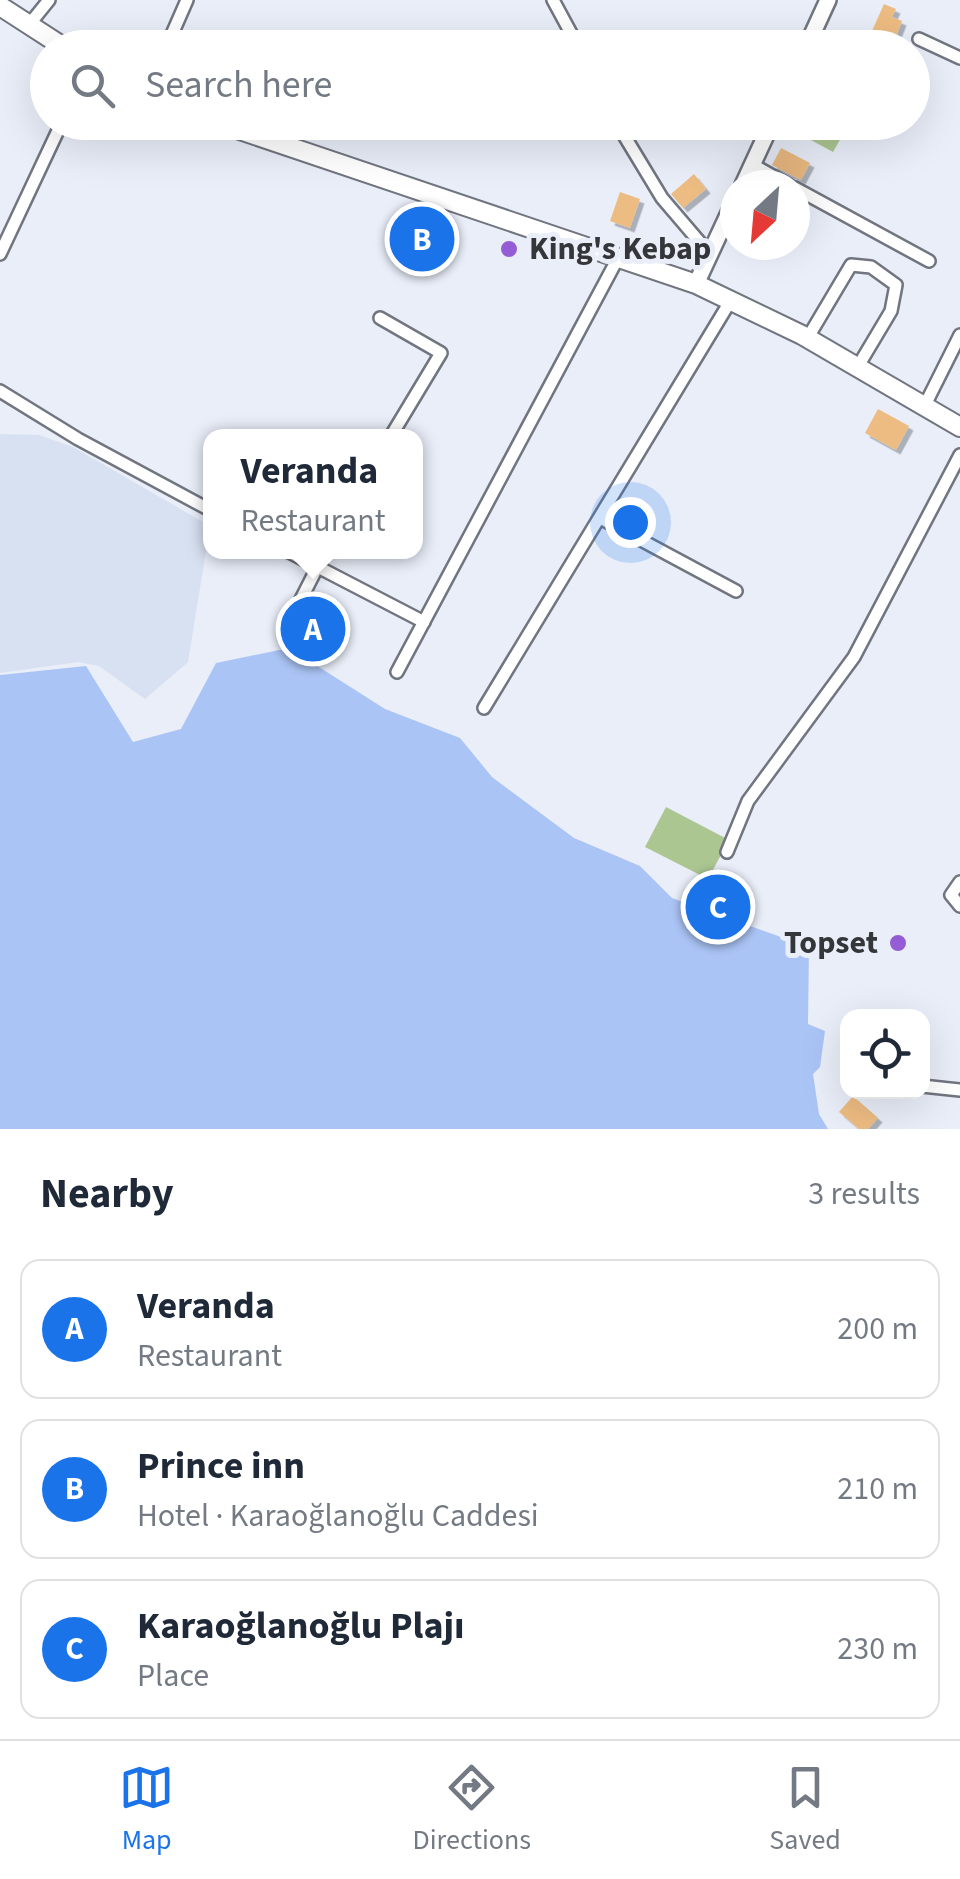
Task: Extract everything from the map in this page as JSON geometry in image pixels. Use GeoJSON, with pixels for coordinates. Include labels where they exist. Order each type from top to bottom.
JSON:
{"type":"FeatureCollection","features":[{"type":"Feature","properties":{"kind":"main road"},"geometry":{"type":"LineString","coordinates":[[0,6],[35,30]]}},
{"type":"Feature","properties":{"kind":"main road"},"geometry":{"type":"LineString","coordinates":[[269,140],[696,284],[807,338],[960,427]]}},
{"type":"Feature","properties":{"kind":"street"},"geometry":{"type":"LineString","coordinates":[[28,26],[50,0]]}},
{"type":"Feature","properties":{"kind":"street"},"geometry":{"type":"LineString","coordinates":[[174,30],[188,0]]}},
{"type":"Feature","properties":{"kind":"street"},"geometry":{"type":"LineString","coordinates":[[553,0],[569,30]]}},
{"type":"Feature","properties":{"kind":"street"},"geometry":{"type":"LineString","coordinates":[[814,30],[828,0]]}},
{"type":"Feature","properties":{"kind":"street"},"geometry":{"type":"LineString","coordinates":[[930,44],[960,58]]}},
{"type":"Feature","properties":{"kind":"street"},"geometry":{"type":"LineString","coordinates":[[0,254],[54,140]]}},
{"type":"Feature","properties":{"kind":"street"},"geometry":{"type":"LineString","coordinates":[[627,140],[662,198],[709,252]]}},
{"type":"Feature","properties":{"kind":"street"},"geometry":{"type":"LineString","coordinates":[[750,170],[764,140]]}},
{"type":"Feature","properties":{"kind":"street"},"geometry":{"type":"LineString","coordinates":[[753,165],[762,170]]}},
{"type":"Feature","properties":{"kind":"street"},"geometry":{"type":"LineString","coordinates":[[810,196],[929,261]]}},
{"type":"Feature","properties":{"kind":"street"},"geometry":{"type":"LineString","coordinates":[[696,284],[720,230]]}},
{"type":"Feature","properties":{"kind":"street"},"geometry":{"type":"LineString","coordinates":[[397,672],[618,258]]}},
{"type":"Feature","properties":{"kind":"street"},"geometry":{"type":"LineString","coordinates":[[807,338],[850,265],[871,267],[896,285],[892,310],[857,368]]}},
{"type":"Feature","properties":{"kind":"street"},"geometry":{"type":"LineString","coordinates":[[484,708],[730,300]]}},
{"type":"Feature","properties":{"kind":"street"},"geometry":{"type":"LineString","coordinates":[[380,318],[442,353],[395,429]]}},
{"type":"Feature","properties":{"kind":"street"},"geometry":{"type":"LineString","coordinates":[[924,407],[960,335]]}},
{"type":"Feature","properties":{"kind":"street"},"geometry":{"type":"LineString","coordinates":[[0,391],[203,506]]}},
{"type":"Feature","properties":{"kind":"street"},"geometry":{"type":"LineString","coordinates":[[727,852],[748,801],[854,657],[960,455]]}},
{"type":"Feature","properties":{"kind":"street"},"geometry":{"type":"LineString","coordinates":[[600,518],[736,590]]}},
{"type":"Feature","properties":{"kind":"street"},"geometry":{"type":"LineString","coordinates":[[302,559],[424,622]]}},
{"type":"Feature","properties":{"kind":"street"},"geometry":{"type":"LineString","coordinates":[[291,619],[321,559]]}},
{"type":"Feature","properties":{"kind":"street"},"geometry":{"type":"LineString","coordinates":[[960,882],[951,895],[960,906]]}},
{"type":"Feature","properties":{"kind":"street"},"geometry":{"type":"LineString","coordinates":[[930,1087],[960,1090]]}},
{"type":"Feature","properties":{"kind":"shaded area"},"geometry":{"type":"Polygon","coordinates":[[[0,434],[39,435],[73,447],[203,522],[205,559],[188,662],[145,699],[99,666],[78,662],[0,673],[0,434]]]}},
{"type":"Feature","properties":{"kind":"green space"},"geometry":{"type":"Polygon","coordinates":[[[811,140],[840,140],[833,152],[811,140]]]}},
{"type":"Feature","properties":{"kind":"green space"},"geometry":{"type":"Polygon","coordinates":[[[666,807],[729,840],[708,879],[645,847],[666,807]]]}},
{"type":"Feature","properties":{"kind":"water"},"geometry":{"type":"Polygon","coordinates":[[[289,648],[385,709],[460,738],[492,777],[574,838],[640,866],[672,898],[809,947],[808,1024],[825,1031],[820,1067],[813,1074],[819,1114],[828,1129],[0,1129],[0,675],[86,666],[133,742],[181,729],[216,663],[289,648]]]}},
{"type":"Feature","properties":{"kind":"building"},"geometry":{"type":"Polygon","coordinates":[[[884,4],[896,9],[892,17],[902,21],[899,30],[872,30],[884,4]]]}},
{"type":"Feature","properties":{"kind":"building"},"geometry":{"type":"Polygon","coordinates":[[[781,148],[810,163],[806,170],[782,170],[772,165],[781,148]]]}},
{"type":"Feature","properties":{"kind":"building"},"geometry":{"type":"Polygon","coordinates":[[[694,174],[706,189],[683,208],[671,194],[694,174]]]}},
{"type":"Feature","properties":{"kind":"building"},"geometry":{"type":"Polygon","coordinates":[[[620,192],[640,199],[630,228],[610,221],[620,192]]]}},
{"type":"Feature","properties":{"kind":"building"},"geometry":{"type":"Polygon","coordinates":[[[878,409],[909,426],[896,450],[865,433],[878,409]]]}},
{"type":"Feature","properties":{"kind":"building"},"geometry":{"type":"Polygon","coordinates":[[[850,1099],[856,1099],[878,1118],[868,1129],[859,1129],[839,1112],[850,1099]]]}},
{"type":"Feature","properties":{"kind":"place","name":"Prince inn"},"geometry":{"type":"Point","coordinates":[422,239]}},
{"type":"Feature","properties":{"kind":"place","name":"King's Kebap"},"geometry":{"type":"Point","coordinates":[509,249]}},
{"type":"Feature","properties":{"kind":"place","name":"Veranda"},"geometry":{"type":"Point","coordinates":[313,629]}},
{"type":"Feature","properties":{"kind":"place","name":"Karaoğlanoğlu Plajı"},"geometry":{"type":"Point","coordinates":[718,907]}},
{"type":"Feature","properties":{"kind":"place","name":"Topset"},"geometry":{"type":"Point","coordinates":[898,943]}}]}
